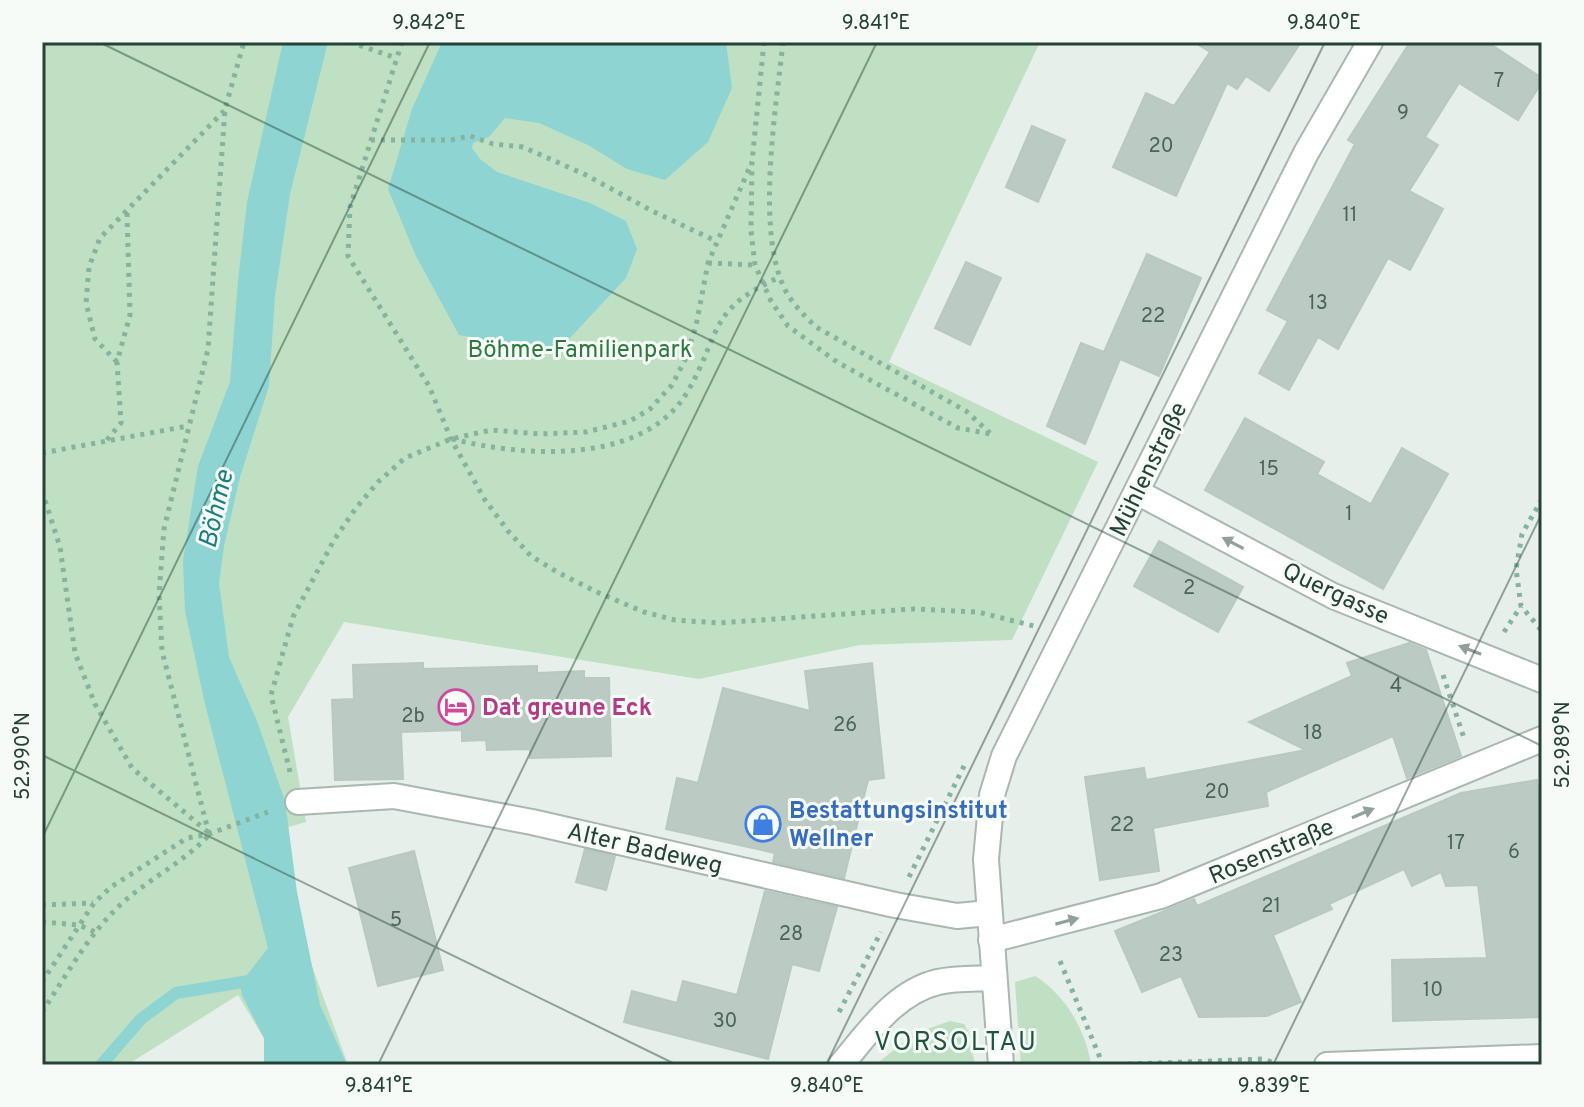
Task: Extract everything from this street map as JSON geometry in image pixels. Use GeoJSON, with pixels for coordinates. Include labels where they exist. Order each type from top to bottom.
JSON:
{"type":"FeatureCollection","features":[{"type":"Feature","properties":{"kind":"street","name":"Mühlenstraße"},"geometry":{"type":"LineString","coordinates":[[1001,1065],[989,913],[987,827],[992,795],[1004,756],[1306,153],[1370,42]]}},
{"type":"Feature","properties":{"kind":"street","name":"Quergasse"},"geometry":{"type":"LineString","coordinates":[[1137,492],[1333,596],[1542,680]]}},
{"type":"Feature","properties":{"kind":"street","name":"Rosenstraße"},"geometry":{"type":"LineString","coordinates":[[991,940],[1161,896],[1542,739]]}},
{"type":"Feature","properties":{"kind":"street","name":"Alter Badeweg"},"geometry":{"type":"LineString","coordinates":[[298,802],[394,796],[532,822],[895,905],[957,916],[989,913]]}},
{"type":"Feature","properties":{"kind":"street"},"geometry":{"type":"LineString","coordinates":[[841,1065],[899,1000],[917,989],[940,981],[994,978]]}},
{"type":"Feature","properties":{"kind":"street"},"geometry":{"type":"LineString","coordinates":[[1327,1065],[1542,1057]]}},
{"type":"Feature","properties":{"kind":"path"},"geometry":{"type":"LineString","coordinates":[[209,834],[162,651],[159,594],[164,529],[208,349],[225,109],[244,42]]}},
{"type":"Feature","properties":{"kind":"path"},"geometry":{"type":"LineString","coordinates":[[352,42],[396,58]]}},
{"type":"Feature","properties":{"kind":"path"},"geometry":{"type":"LineString","coordinates":[[402,42],[350,207],[348,256],[429,386],[451,439],[485,500],[531,556],[557,572],[644,612],[675,620],[719,623],[913,609],[978,612],[1033,626],[1026,639]]}},
{"type":"Feature","properties":{"kind":"path"},"geometry":{"type":"LineString","coordinates":[[764,42],[752,162],[751,231],[755,265],[771,301],[788,326],[824,354],[958,428],[991,434],[966,411],[816,327],[796,307],[780,277],[770,236],[770,205],[783,42]]}},
{"type":"Feature","properties":{"kind":"path"},"geometry":{"type":"LineString","coordinates":[[117,362],[95,339],[86,303],[89,267],[100,238],[225,109]]}},
{"type":"Feature","properties":{"kind":"path"},"geometry":{"type":"LineString","coordinates":[[371,140],[451,140],[470,136],[493,144],[523,147],[586,175],[716,241]]}},
{"type":"Feature","properties":{"kind":"path"},"geometry":{"type":"LineString","coordinates":[[42,982],[94,903],[134,871],[187,838],[209,834],[298,802],[271,695],[293,617],[334,540],[378,482],[405,458],[451,439],[491,430],[540,434],[586,432],[630,421],[650,409],[672,385],[685,360],[696,326],[708,263],[752,162]]}},
{"type":"Feature","properties":{"kind":"path"},"geometry":{"type":"LineString","coordinates":[[107,440],[121,423],[117,362],[130,315],[127,213]]}},
{"type":"Feature","properties":{"kind":"path"},"geometry":{"type":"LineString","coordinates":[[708,263],[755,265]]}},
{"type":"Feature","properties":{"kind":"path"},"geometry":{"type":"LineString","coordinates":[[451,439],[493,449],[535,452],[582,450],[637,436],[657,424],[686,394],[726,311],[763,284],[780,277]]}},
{"type":"Feature","properties":{"kind":"path"},"geometry":{"type":"LineString","coordinates":[[42,453],[188,426]]}},
{"type":"Feature","properties":{"kind":"path"},"geometry":{"type":"LineString","coordinates":[[42,491],[60,547],[75,653],[95,704],[132,768],[209,834]]}},
{"type":"Feature","properties":{"kind":"path"},"geometry":{"type":"LineString","coordinates":[[1542,499],[1522,534],[1516,569],[1521,606],[1542,631]]}},
{"type":"Feature","properties":{"kind":"path"},"geometry":{"type":"LineString","coordinates":[[1430,635],[1467,746]]}},
{"type":"Feature","properties":{"kind":"path"},"geometry":{"type":"LineString","coordinates":[[838,1014],[966,762]]}},
{"type":"Feature","properties":{"kind":"path"},"geometry":{"type":"LineString","coordinates":[[42,1012],[95,932],[117,908],[147,881],[195,850],[209,834]]}},
{"type":"Feature","properties":{"kind":"path"},"geometry":{"type":"LineString","coordinates":[[42,905],[94,903]]}},
{"type":"Feature","properties":{"kind":"path"},"geometry":{"type":"LineString","coordinates":[[42,922],[79,925],[95,932]]}},
{"type":"Feature","properties":{"kind":"path"},"geometry":{"type":"LineString","coordinates":[[1060,961],[1105,1065],[1264,1059],[1278,1065]]}},
{"type":"Feature","properties":{"kind":"green space","name":"Böhme-Familienpark"},"geometry":{"type":"Polygon","coordinates":[[[42,42],[1040,42],[889,362],[1098,462],[1012,640],[860,645],[699,679],[344,622],[288,717],[306,822],[264,834],[348,1065],[280,1065],[238,995],[127,1065],[42,1065],[42,42]]]}},
{"type":"Feature","properties":{"kind":"green space"},"geometry":{"type":"Polygon","coordinates":[[[1035,976],[1056,993],[1072,1014],[1084,1039],[1091,1065],[1021,1065],[1015,982],[1035,976]]]}},
{"type":"Feature","properties":{"kind":"green space"},"geometry":{"type":"Polygon","coordinates":[[[950,1021],[964,1024],[969,1033],[975,1065],[875,1065],[916,1033],[950,1021]]]}},
{"type":"Feature","properties":{"kind":"water","name":"Böhme"},"geometry":{"type":"Polygon","coordinates":[[[283,42],[328,42],[290,194],[275,296],[269,386],[240,477],[219,583],[229,657],[257,721],[285,801],[297,892],[320,1005],[347,1065],[264,1065],[264,1038],[242,995],[240,984],[268,948],[205,704],[185,611],[183,561],[198,466],[230,382],[247,202],[283,42]]]}},
{"type":"Feature","properties":{"kind":"water"},"geometry":{"type":"Polygon","coordinates":[[[442,42],[726,42],[732,88],[708,142],[665,180],[627,169],[588,145],[539,123],[505,118],[489,137],[473,143],[472,148],[480,159],[497,172],[590,203],[626,221],[637,249],[626,278],[569,339],[544,350],[519,350],[495,341],[459,335],[416,256],[388,189],[412,109],[442,42]]]}},
{"type":"Feature","properties":{"kind":"building"},"geometry":{"type":"Polygon","coordinates":[[[1194,42],[1301,42],[1269,91],[1246,76],[1237,89],[1227,83],[1176,196],[1113,167],[1146,93],[1174,106],[1210,52],[1194,42]]]}},
{"type":"Feature","properties":{"kind":"building"},"geometry":{"type":"Polygon","coordinates":[[[1410,42],[1487,42],[1542,78],[1542,82],[1518,120],[1459,83],[1425,137],[1438,145],[1409,191],[1443,209],[1410,270],[1388,258],[1338,349],[1318,337],[1289,390],[1259,373],[1288,321],[1267,310],[1355,144],[1348,140],[1410,42]]]}},
{"type":"Feature","properties":{"kind":"building"},"geometry":{"type":"Polygon","coordinates":[[[1032,126],[1065,140],[1038,202],[1006,187],[1032,126]]]}},
{"type":"Feature","properties":{"kind":"building"},"geometry":{"type":"Polygon","coordinates":[[[1147,254],[1201,278],[1159,376],[1120,359],[1085,444],[1047,426],[1081,343],[1104,352],[1147,254]]]}},
{"type":"Feature","properties":{"kind":"building"},"geometry":{"type":"Polygon","coordinates":[[[966,262],[1001,278],[970,345],[935,328],[966,262]]]}},
{"type":"Feature","properties":{"kind":"building"},"geometry":{"type":"Polygon","coordinates":[[[1245,418],[1324,462],[1317,474],[1371,504],[1402,448],[1448,474],[1383,589],[1205,490],[1245,418]]]}},
{"type":"Feature","properties":{"kind":"building"},"geometry":{"type":"Polygon","coordinates":[[[1159,541],[1243,587],[1218,632],[1134,586],[1159,541]]]}},
{"type":"Feature","properties":{"kind":"building"},"geometry":{"type":"Polygon","coordinates":[[[1409,643],[1426,650],[1461,756],[1407,778],[1393,736],[1266,792],[1268,806],[1153,828],[1159,871],[1100,880],[1085,777],[1144,768],[1146,780],[1306,750],[1249,722],[1352,676],[1347,663],[1409,643]]]}},
{"type":"Feature","properties":{"kind":"building"},"geometry":{"type":"Polygon","coordinates":[[[423,663],[423,669],[537,666],[537,673],[584,671],[584,678],[609,678],[611,756],[530,758],[530,749],[487,750],[486,740],[462,741],[462,730],[401,732],[403,779],[335,780],[332,700],[354,699],[353,665],[423,663]]]}},
{"type":"Feature","properties":{"kind":"building"},"geometry":{"type":"Polygon","coordinates":[[[872,663],[884,778],[868,780],[844,878],[773,862],[775,853],[666,829],[677,778],[698,783],[723,688],[810,711],[805,671],[872,663]]]}},
{"type":"Feature","properties":{"kind":"building"},"geometry":{"type":"Polygon","coordinates":[[[1537,780],[1542,817],[1542,1017],[1393,1021],[1392,960],[1487,958],[1478,885],[1446,886],[1441,872],[1412,886],[1404,869],[1329,904],[1332,909],[1273,935],[1301,1002],[1267,1016],[1199,1017],[1181,976],[1142,992],[1115,931],[1194,899],[1197,906],[1461,793],[1537,780]]]}},
{"type":"Feature","properties":{"kind":"building"},"geometry":{"type":"Polygon","coordinates":[[[585,849],[615,856],[606,890],[576,882],[585,849]]]}},
{"type":"Feature","properties":{"kind":"building"},"geometry":{"type":"Polygon","coordinates":[[[414,851],[443,970],[378,986],[349,868],[414,851]]]}},
{"type":"Feature","properties":{"kind":"building"},"geometry":{"type":"Polygon","coordinates":[[[765,891],[837,907],[819,971],[792,964],[768,1059],[624,1022],[632,991],[677,1003],[683,981],[737,995],[765,891]]]}},
{"type":"Feature","properties":{"kind":"waterway"},"geometry":{"type":"LineString","coordinates":[[101,1065],[141,1019],[176,993],[255,980]]}},
{"type":"Feature","properties":{"kind":"place","name":"Dat greune Eck"},"geometry":{"type":"Point","coordinates":[456,707]}},
{"type":"Feature","properties":{"kind":"place","name":"Bestattungsinstitut Wellner"},"geometry":{"type":"Point","coordinates":[763,824]}},
{"type":"Feature","properties":{"kind":"district","name":"VORSOLTAU"},"geometry":{"type":"Point","coordinates":[956,1041]}}]}
